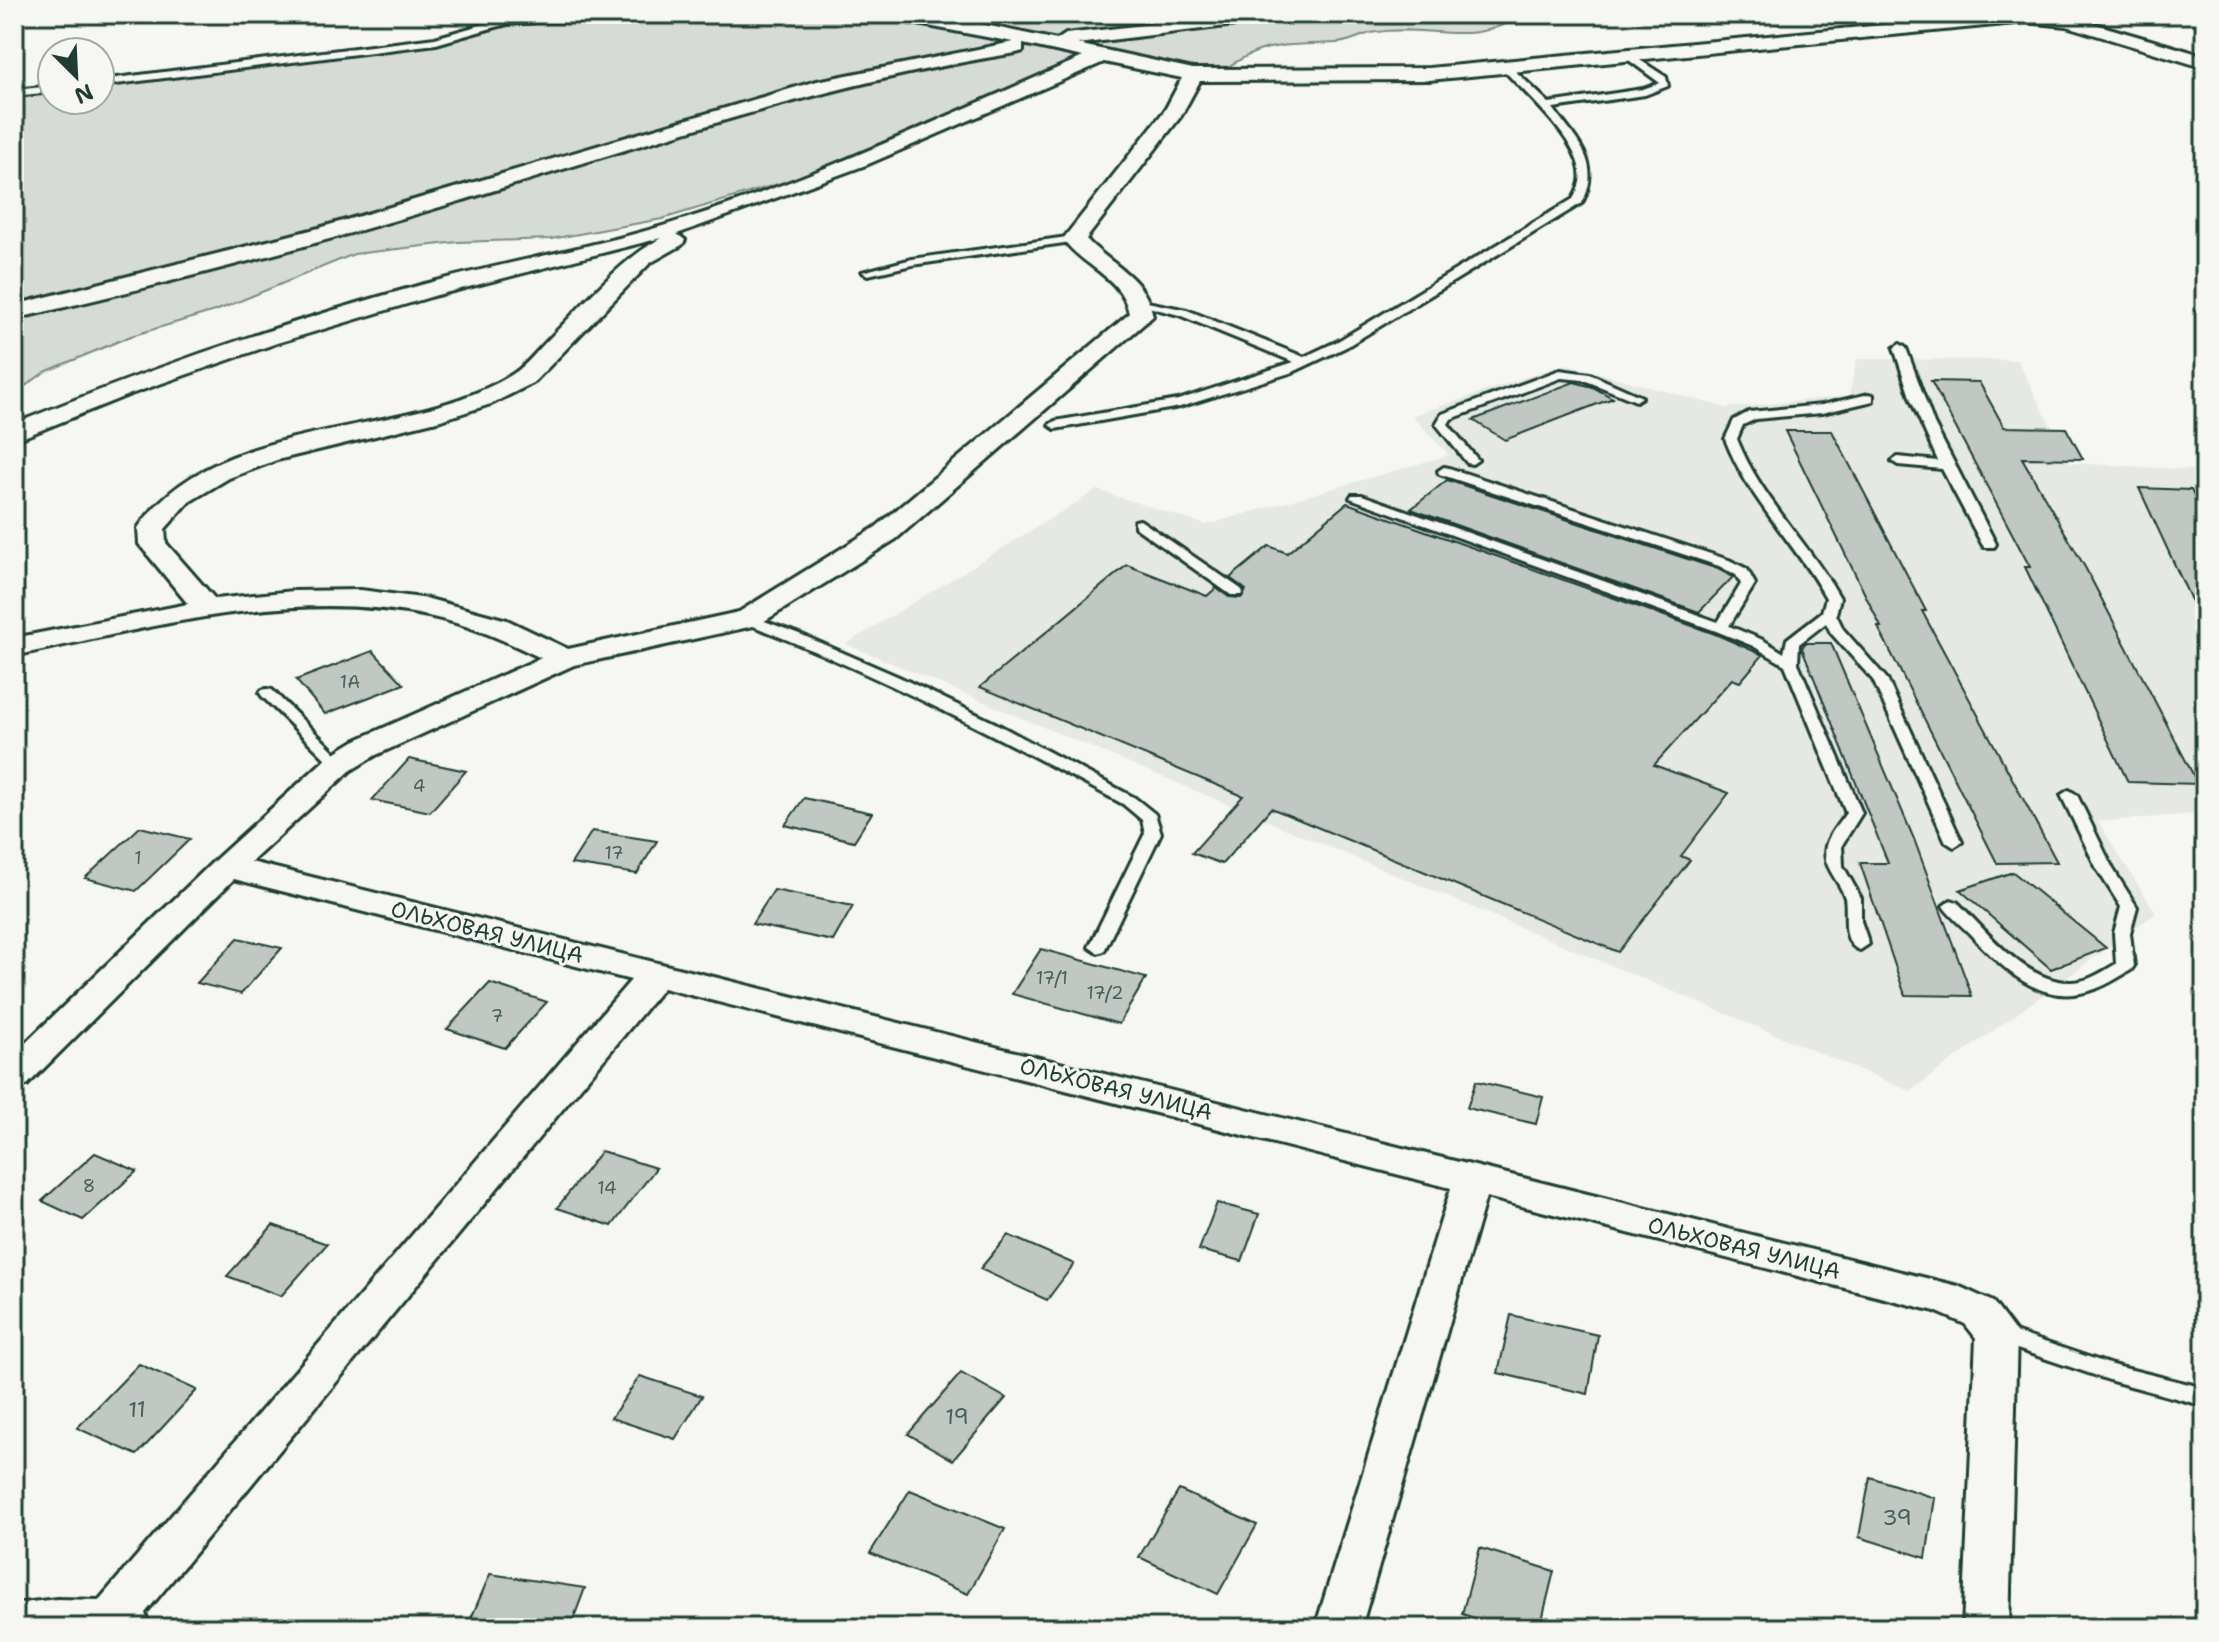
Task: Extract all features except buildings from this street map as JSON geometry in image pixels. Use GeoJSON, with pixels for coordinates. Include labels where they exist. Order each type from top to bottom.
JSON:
{"type":"FeatureCollection","features":[{"type":"Feature","properties":{"kind":"street"},"geometry":{"type":"LineString","coordinates":[[891,14],[947,17],[1037,44],[1193,75],[1429,74],[2057,16],[2205,62]]}},
{"type":"Feature","properties":{"kind":"street"},"geometry":{"type":"LineString","coordinates":[[14,312],[185,271],[357,224],[791,93],[966,53],[1285,14]]}},
{"type":"Feature","properties":{"kind":"street"},"geometry":{"type":"LineString","coordinates":[[14,433],[148,379],[282,334],[429,290],[692,224],[859,161],[1101,56]]}},
{"type":"Feature","properties":{"kind":"street"},"geometry":{"type":"LineString","coordinates":[[14,1076],[227,867],[339,764],[365,748],[565,658],[748,619],[886,533],[1141,316],[1141,302],[1114,270],[1083,252],[1074,239],[1174,112],[1193,75]]}},
{"type":"Feature","properties":{"kind":"street"},"geometry":{"type":"LineString","coordinates":[[207,608],[153,544],[151,528],[163,507],[224,470],[268,454],[395,425],[500,393],[524,378],[642,258],[686,233],[692,224]]}},
{"type":"Feature","properties":{"kind":"street"},"geometry":{"type":"LineString","coordinates":[[14,647],[207,608],[277,599],[350,597],[426,604],[483,620],[565,658]]}},
{"type":"Feature","properties":{"kind":"street","name":"ОЛЬХОВАЯ УЛИЦА"},"geometry":{"type":"LineString","coordinates":[[227,867],[1944,1297],[1979,1313],[1997,1334]]}},
{"type":"Feature","properties":{"kind":"street"},"geometry":{"type":"LineString","coordinates":[[14,1625],[60,1617],[121,1625],[655,975]]}},
{"type":"Feature","properties":{"kind":"street"},"geometry":{"type":"LineString","coordinates":[[1338,1628],[1472,1181]]}},
{"type":"Feature","properties":{"kind":"street"},"geometry":{"type":"LineString","coordinates":[[1986,1628],[1997,1334]]}},
{"type":"Feature","properties":{"kind":"lane"},"geometry":{"type":"LineString","coordinates":[[116,81],[436,41],[505,21],[618,14]]}},
{"type":"Feature","properties":{"kind":"lane"},"geometry":{"type":"LineString","coordinates":[[740,14],[747,14]]}},
{"type":"Feature","properties":{"kind":"lane"},"geometry":{"type":"LineString","coordinates":[[1547,106],[1645,92],[1665,84],[1663,79],[1629,56]]}},
{"type":"Feature","properties":{"kind":"lane"},"geometry":{"type":"LineString","coordinates":[[1055,425],[1180,403],[1259,380],[1304,361],[1342,344],[1578,201],[1586,181],[1585,166],[1547,106],[1505,66]]}},
{"type":"Feature","properties":{"kind":"lane"},"geometry":{"type":"LineString","coordinates":[[14,93],[36,91]]}},
{"type":"Feature","properties":{"kind":"lane"},"geometry":{"type":"LineString","coordinates":[[868,272],[912,262],[1074,239]]}},
{"type":"Feature","properties":{"kind":"lane"},"geometry":{"type":"LineString","coordinates":[[1141,302],[1169,306],[1221,326],[1249,342],[1304,361]]}},
{"type":"Feature","properties":{"kind":"lane"},"geometry":{"type":"LineString","coordinates":[[1900,348],[1911,391],[1945,465],[1989,544]]}},
{"type":"Feature","properties":{"kind":"lane"},"geometry":{"type":"LineString","coordinates":[[1472,460],[1442,424],[1446,417],[1560,374],[1586,377],[1636,397]]}},
{"type":"Feature","properties":{"kind":"lane"},"geometry":{"type":"LineString","coordinates":[[1869,398],[1822,409],[1753,415],[1738,423],[1731,439],[1740,467],[1817,565],[1833,598],[1829,614],[1836,630],[1880,679],[1954,842]]}},
{"type":"Feature","properties":{"kind":"lane"},"geometry":{"type":"LineString","coordinates":[[1898,461],[1945,465]]}},
{"type":"Feature","properties":{"kind":"lane"},"geometry":{"type":"LineString","coordinates":[[1444,471],[1709,558],[1742,572],[1748,584],[1721,628]]}},
{"type":"Feature","properties":{"kind":"lane"},"geometry":{"type":"LineString","coordinates":[[1357,498],[1721,628],[1791,663]]}},
{"type":"Feature","properties":{"kind":"lane"},"geometry":{"type":"LineString","coordinates":[[1140,524],[1236,592]]}},
{"type":"Feature","properties":{"kind":"lane"},"geometry":{"type":"LineString","coordinates":[[1829,614],[1792,642],[1791,663],[1854,813],[1834,845],[1835,866],[1853,898],[1853,921],[1860,944]]}},
{"type":"Feature","properties":{"kind":"lane"},"geometry":{"type":"LineString","coordinates":[[748,619],[791,634],[938,702],[1129,801],[1149,818],[1153,833],[1098,947]]}},
{"type":"Feature","properties":{"kind":"lane"},"geometry":{"type":"LineString","coordinates":[[267,693],[339,764]]}},
{"type":"Feature","properties":{"kind":"lane"},"geometry":{"type":"LineString","coordinates":[[1951,906],[2034,982],[2064,991],[2105,981],[2125,966],[2122,933],[2129,907],[2105,869],[2069,795]]}},
{"type":"Feature","properties":{"kind":"lane"},"geometry":{"type":"LineString","coordinates":[[1997,1334],[2112,1373],[2205,1397]]}},
{"type":"Feature","properties":{"kind":"shaded area"},"geometry":{"type":"Polygon","coordinates":[[[850,14],[927,23],[1098,56],[821,171],[662,219],[551,239],[458,242],[354,254],[218,310],[131,336],[45,372],[14,394],[14,97],[36,94],[36,116],[116,116],[116,84],[441,43],[517,24],[850,14]]]}},
{"type":"Feature","properties":{"kind":"shaded area"},"geometry":{"type":"Polygon","coordinates":[[[981,14],[1525,14],[1505,24],[1468,33],[1398,30],[1372,33],[1341,43],[1276,47],[1250,54],[1221,72],[1017,34],[977,18],[981,14]]]}},
{"type":"Feature","properties":{"kind":"shaded area"},"geometry":{"type":"Polygon","coordinates":[[[1857,359],[2017,360],[2070,463],[2196,470],[2205,484],[2205,813],[2098,822],[2156,913],[1910,1091],[846,644],[1097,490],[1206,525],[1449,455],[1412,416],[1565,364],[1727,408],[1849,396],[1857,359]]]}}]}
